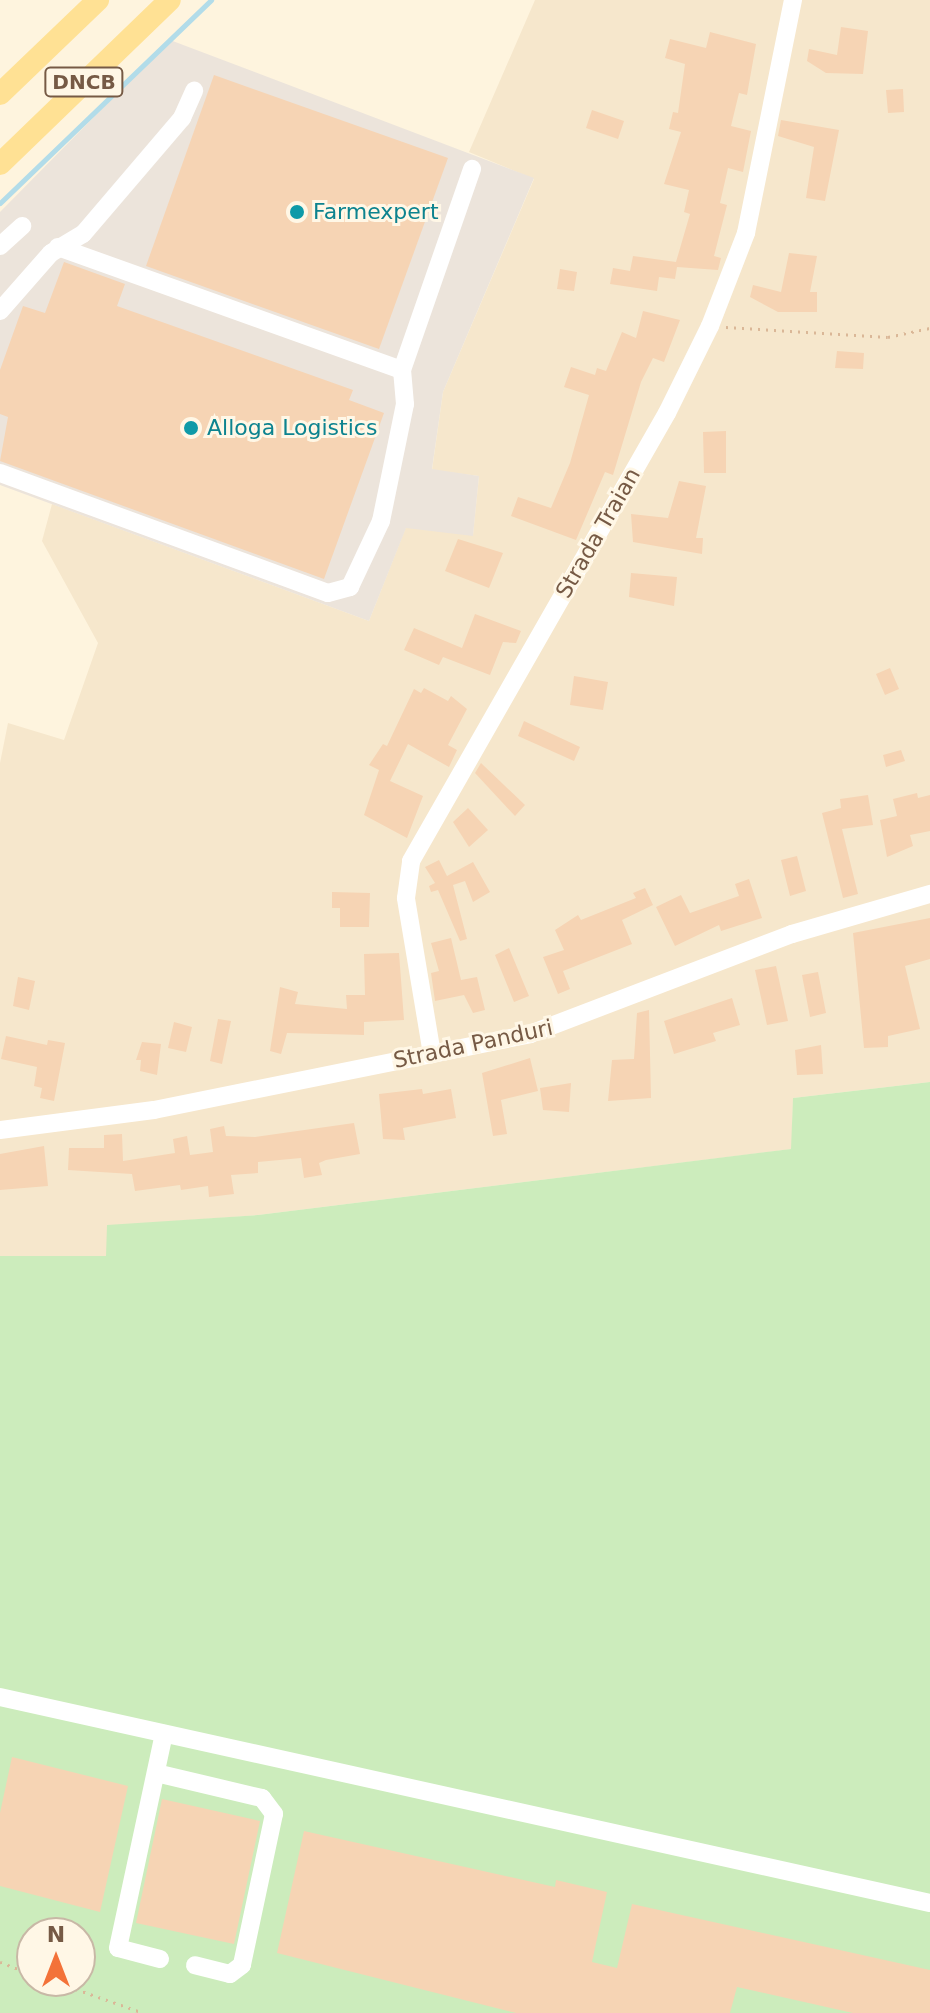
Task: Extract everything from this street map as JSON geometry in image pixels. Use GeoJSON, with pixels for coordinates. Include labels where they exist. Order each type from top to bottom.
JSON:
{"type":"FeatureCollection","features":[{"type":"Feature","properties":{"kind":"main road","name":"DNCB"},"geometry":{"type":"LineString","coordinates":[[0,94],[98,0]]}},
{"type":"Feature","properties":{"kind":"main road","name":"DNCB"},"geometry":{"type":"LineString","coordinates":[[0,164],[170,0]]}},
{"type":"Feature","properties":{"kind":"street","name":"Strada Traian"},"geometry":{"type":"LineString","coordinates":[[432,1054],[406,898],[411,861],[667,413],[710,326],[746,233],[793,0]]}},
{"type":"Feature","properties":{"kind":"street"},"geometry":{"type":"LineString","coordinates":[[0,311],[58,247],[83,234],[182,118],[194,91]]}},
{"type":"Feature","properties":{"kind":"street"},"geometry":{"type":"LineString","coordinates":[[0,473],[338,592],[350,587],[381,521],[405,404],[402,370],[472,169]]}},
{"type":"Feature","properties":{"kind":"street"},"geometry":{"type":"LineString","coordinates":[[0,246],[22,226]]}},
{"type":"Feature","properties":{"kind":"street"},"geometry":{"type":"LineString","coordinates":[[58,247],[402,370]]}},
{"type":"Feature","properties":{"kind":"street","name":"Strada Panduri"},"geometry":{"type":"LineString","coordinates":[[0,1130],[154,1110],[564,1024],[729,956],[930,894]]}},
{"type":"Feature","properties":{"kind":"street"},"geometry":{"type":"LineString","coordinates":[[0,1697],[930,1903]]}},
{"type":"Feature","properties":{"kind":"street"},"geometry":{"type":"LineString","coordinates":[[160,1959],[118,1948],[164,1734]]}},
{"type":"Feature","properties":{"kind":"street"},"geometry":{"type":"LineString","coordinates":[[156,1773],[262,1798],[274,1814],[242,1965],[230,1974],[195,1965]]}},
{"type":"Feature","properties":{"kind":"path"},"geometry":{"type":"LineString","coordinates":[[710,326],[888,337],[930,328]]}},
{"type":"Feature","properties":{"kind":"path"},"geometry":{"type":"LineString","coordinates":[[96,1996],[144,2013]]}},
{"type":"Feature","properties":{"kind":"shaded area"},"geometry":{"type":"Polygon","coordinates":[[[535,0],[930,0],[930,1082],[793,1098],[792,1149],[258,1215],[107,1226],[107,1256],[0,1256],[0,763],[8,723],[64,740],[98,643],[42,541],[52,504],[369,621],[406,527],[473,535],[479,476],[432,470],[443,392],[534,179],[469,152],[535,0]]]}},
{"type":"Feature","properties":{"kind":"shaded area"},"geometry":{"type":"Polygon","coordinates":[[[170,40],[534,178],[443,392],[432,469],[479,476],[473,536],[406,528],[369,621],[0,485],[0,212],[170,40]]]}},
{"type":"Feature","properties":{"kind":"green space"},"geometry":{"type":"Polygon","coordinates":[[[930,1082],[930,2013],[0,2013],[0,1256],[106,1256],[107,1225],[258,1215],[791,1149],[793,1098],[930,1082]]]}},
{"type":"Feature","properties":{"kind":"building"},"geometry":{"type":"Polygon","coordinates":[[[841,27],[868,31],[863,74],[826,73],[807,61],[809,49],[837,55],[841,27]]]}},
{"type":"Feature","properties":{"kind":"building"},"geometry":{"type":"Polygon","coordinates":[[[710,32],[756,44],[747,95],[739,93],[731,126],[751,131],[743,172],[728,168],[720,203],[727,205],[714,256],[721,258],[718,270],[677,267],[675,279],[659,277],[657,291],[610,284],[613,268],[630,271],[633,256],[676,262],[690,214],[684,212],[689,190],[664,184],[681,132],[669,129],[673,112],[678,113],[685,64],[665,58],[670,39],[706,48],[710,32]]]}},
{"type":"Feature","properties":{"kind":"building","name":"Farmexpert"},"geometry":{"type":"Polygon","coordinates":[[[214,75],[448,158],[379,349],[146,266],[214,75]]]}},
{"type":"Feature","properties":{"kind":"building"},"geometry":{"type":"Polygon","coordinates":[[[903,89],[904,112],[888,113],[886,90],[903,89]]]}},
{"type":"Feature","properties":{"kind":"building"},"geometry":{"type":"Polygon","coordinates":[[[592,110],[624,121],[618,139],[586,128],[592,110]]]}},
{"type":"Feature","properties":{"kind":"building"},"geometry":{"type":"Polygon","coordinates":[[[781,120],[839,130],[825,201],[806,198],[814,147],[778,136],[781,120]]]}},
{"type":"Feature","properties":{"kind":"building"},"geometry":{"type":"Polygon","coordinates":[[[789,253],[817,256],[810,292],[817,292],[817,312],[778,312],[750,297],[753,285],[781,292],[789,253]]]}},
{"type":"Feature","properties":{"kind":"building","name":"Alloga Logistics"},"geometry":{"type":"Polygon","coordinates":[[[64,262],[125,284],[117,306],[353,390],[349,400],[384,413],[324,579],[0,461],[8,417],[0,414],[0,370],[23,306],[45,313],[64,262]]]}},
{"type":"Feature","properties":{"kind":"building"},"geometry":{"type":"Polygon","coordinates":[[[560,269],[577,272],[574,291],[557,289],[560,269]]]}},
{"type":"Feature","properties":{"kind":"building"},"geometry":{"type":"Polygon","coordinates":[[[643,311],[680,320],[664,362],[653,358],[641,382],[613,475],[605,472],[576,540],[511,516],[518,497],[551,508],[570,463],[589,395],[564,387],[571,367],[595,375],[597,368],[606,371],[622,332],[636,338],[643,311]]]}},
{"type":"Feature","properties":{"kind":"building"},"geometry":{"type":"Polygon","coordinates":[[[837,351],[864,353],[863,369],[835,368],[837,351]]]}},
{"type":"Feature","properties":{"kind":"building"},"geometry":{"type":"Polygon","coordinates":[[[726,431],[726,473],[704,473],[703,432],[726,431]]]}},
{"type":"Feature","properties":{"kind":"building"},"geometry":{"type":"Polygon","coordinates":[[[679,481],[706,486],[696,538],[703,538],[702,554],[633,542],[631,514],[668,518],[679,481]]]}},
{"type":"Feature","properties":{"kind":"building"},"geometry":{"type":"Polygon","coordinates":[[[458,539],[503,553],[489,588],[445,571],[458,539]]]}},
{"type":"Feature","properties":{"kind":"building"},"geometry":{"type":"Polygon","coordinates":[[[631,573],[677,577],[674,606],[629,597],[631,573]]]}},
{"type":"Feature","properties":{"kind":"building"},"geometry":{"type":"Polygon","coordinates":[[[475,614],[521,631],[516,643],[503,642],[490,675],[443,657],[439,665],[404,650],[414,628],[462,648],[475,614]]]}},
{"type":"Feature","properties":{"kind":"building"},"geometry":{"type":"Polygon","coordinates":[[[890,668],[899,689],[885,695],[876,674],[890,668]]]}},
{"type":"Feature","properties":{"kind":"building"},"geometry":{"type":"Polygon","coordinates":[[[574,676],[608,682],[603,710],[570,705],[574,676]]]}},
{"type":"Feature","properties":{"kind":"building"},"geometry":{"type":"Polygon","coordinates":[[[424,688],[448,701],[451,696],[467,709],[448,745],[457,750],[449,767],[408,744],[390,781],[423,796],[407,838],[364,815],[379,770],[369,765],[383,744],[387,746],[414,689],[421,693],[424,688]]]}},
{"type":"Feature","properties":{"kind":"building"},"geometry":{"type":"Polygon","coordinates":[[[524,721],[580,747],[574,761],[518,736],[524,721]]]}},
{"type":"Feature","properties":{"kind":"building"},"geometry":{"type":"Polygon","coordinates":[[[901,750],[905,761],[886,767],[883,755],[901,750]]]}},
{"type":"Feature","properties":{"kind":"building"},"geometry":{"type":"Polygon","coordinates":[[[481,763],[525,805],[515,816],[475,773],[481,763]]]}},
{"type":"Feature","properties":{"kind":"building"},"geometry":{"type":"Polygon","coordinates":[[[917,793],[918,798],[930,795],[930,831],[910,835],[913,846],[887,857],[880,820],[897,816],[893,799],[917,793]]]}},
{"type":"Feature","properties":{"kind":"building"},"geometry":{"type":"Polygon","coordinates":[[[868,795],[873,825],[842,829],[858,894],[843,898],[822,813],[841,808],[840,799],[868,795]]]}},
{"type":"Feature","properties":{"kind":"building"},"geometry":{"type":"Polygon","coordinates":[[[468,808],[488,830],[469,847],[453,822],[468,808]]]}},
{"type":"Feature","properties":{"kind":"building"},"geometry":{"type":"Polygon","coordinates":[[[797,856],[806,891],[790,896],[781,860],[797,856]]]}},
{"type":"Feature","properties":{"kind":"building"},"geometry":{"type":"Polygon","coordinates":[[[439,860],[447,876],[473,862],[490,892],[473,902],[465,881],[453,885],[467,939],[460,941],[438,890],[431,892],[429,886],[435,883],[425,867],[439,860]]]}},
{"type":"Feature","properties":{"kind":"building"},"geometry":{"type":"Polygon","coordinates":[[[749,879],[762,918],[721,931],[719,925],[675,946],[656,907],[681,895],[690,913],[739,896],[735,884],[749,879]]]}},
{"type":"Feature","properties":{"kind":"building"},"geometry":{"type":"Polygon","coordinates":[[[645,888],[653,905],[622,920],[632,944],[563,971],[570,989],[558,994],[543,957],[564,950],[555,930],[578,915],[581,920],[636,898],[633,893],[645,888]]]}},
{"type":"Feature","properties":{"kind":"building"},"geometry":{"type":"Polygon","coordinates":[[[332,892],[370,893],[369,927],[340,927],[340,908],[332,908],[332,892]]]}},
{"type":"Feature","properties":{"kind":"building"},"geometry":{"type":"Polygon","coordinates":[[[930,918],[930,959],[905,966],[920,1029],[888,1036],[888,1047],[864,1048],[853,933],[930,918]]]}},
{"type":"Feature","properties":{"kind":"building"},"geometry":{"type":"Polygon","coordinates":[[[451,938],[461,980],[477,977],[485,1010],[473,1013],[464,995],[435,1001],[431,973],[439,971],[431,943],[451,938]]]}},
{"type":"Feature","properties":{"kind":"building"},"geometry":{"type":"Polygon","coordinates":[[[509,948],[529,996],[514,1002],[495,955],[509,948]]]}},
{"type":"Feature","properties":{"kind":"building"},"geometry":{"type":"Polygon","coordinates":[[[399,953],[404,1020],[364,1022],[364,1035],[287,1033],[281,1054],[270,1051],[280,987],[298,992],[295,1004],[347,1009],[346,995],[365,995],[364,954],[399,953]]]}},
{"type":"Feature","properties":{"kind":"building"},"geometry":{"type":"Polygon","coordinates":[[[776,966],[788,1021],[767,1025],[755,970],[776,966]]]}},
{"type":"Feature","properties":{"kind":"building"},"geometry":{"type":"Polygon","coordinates":[[[818,972],[826,1013],[810,1017],[802,975],[818,972]]]}},
{"type":"Feature","properties":{"kind":"building"},"geometry":{"type":"Polygon","coordinates":[[[18,977],[35,981],[29,1010],[13,1006],[18,977]]]}},
{"type":"Feature","properties":{"kind":"building"},"geometry":{"type":"Polygon","coordinates":[[[732,998],[740,1025],[713,1033],[716,1041],[674,1054],[664,1021],[732,998]]]}},
{"type":"Feature","properties":{"kind":"building"},"geometry":{"type":"Polygon","coordinates":[[[649,1010],[651,1098],[608,1101],[612,1060],[634,1059],[637,1013],[649,1010]]]}},
{"type":"Feature","properties":{"kind":"building"},"geometry":{"type":"Polygon","coordinates":[[[218,1019],[231,1021],[222,1064],[210,1061],[218,1019]]]}},
{"type":"Feature","properties":{"kind":"building"},"geometry":{"type":"Polygon","coordinates":[[[174,1022],[192,1027],[186,1052],[168,1048],[174,1022]]]}},
{"type":"Feature","properties":{"kind":"building"},"geometry":{"type":"Polygon","coordinates":[[[6,1036],[47,1045],[48,1040],[65,1043],[54,1101],[40,1098],[42,1088],[34,1086],[37,1067],[1,1059],[6,1036]]]}},
{"type":"Feature","properties":{"kind":"building"},"geometry":{"type":"Polygon","coordinates":[[[142,1042],[161,1044],[157,1075],[140,1071],[141,1060],[136,1060],[142,1042]]]}},
{"type":"Feature","properties":{"kind":"building"},"geometry":{"type":"Polygon","coordinates":[[[821,1045],[823,1074],[797,1075],[795,1050],[821,1045]]]}},
{"type":"Feature","properties":{"kind":"building"},"geometry":{"type":"Polygon","coordinates":[[[530,1058],[538,1091],[501,1100],[507,1134],[493,1136],[482,1073],[530,1058]]]}},
{"type":"Feature","properties":{"kind":"building"},"geometry":{"type":"Polygon","coordinates":[[[571,1083],[569,1112],[543,1110],[540,1088],[571,1083]]]}},
{"type":"Feature","properties":{"kind":"building"},"geometry":{"type":"Polygon","coordinates":[[[422,1089],[423,1094],[451,1089],[456,1118],[403,1128],[405,1140],[383,1139],[379,1094],[422,1089]]]}},
{"type":"Feature","properties":{"kind":"building"},"geometry":{"type":"Polygon","coordinates":[[[354,1123],[360,1154],[319,1163],[322,1175],[304,1178],[301,1158],[258,1162],[258,1173],[231,1175],[234,1194],[209,1197],[208,1186],[181,1190],[180,1185],[135,1191],[132,1174],[68,1170],[69,1148],[104,1148],[104,1135],[122,1134],[123,1161],[175,1153],[173,1139],[187,1136],[190,1155],[213,1152],[210,1129],[224,1126],[226,1136],[255,1137],[354,1123]]]}},
{"type":"Feature","properties":{"kind":"building"},"geometry":{"type":"Polygon","coordinates":[[[44,1146],[48,1186],[0,1190],[0,1154],[44,1146]]]}},
{"type":"Feature","properties":{"kind":"building"},"geometry":{"type":"Polygon","coordinates":[[[12,1757],[128,1786],[100,1912],[0,1886],[0,1813],[12,1757]]]}},
{"type":"Feature","properties":{"kind":"building"},"geometry":{"type":"Polygon","coordinates":[[[162,1799],[260,1821],[234,1944],[136,1923],[162,1799]]]}},
{"type":"Feature","properties":{"kind":"building"},"geometry":{"type":"Polygon","coordinates":[[[304,1831],[555,1887],[556,1880],[607,1892],[592,1962],[617,1968],[632,1904],[930,1970],[930,2013],[853,2013],[737,1987],[730,2013],[516,2013],[277,1953],[304,1831]]]}},
{"type":"Feature","properties":{"kind":"waterway"},"geometry":{"type":"LineString","coordinates":[[0,203],[211,0]]}},
{"type":"Feature","properties":{"kind":"place","name":"Farmexpert"},"geometry":{"type":"Point","coordinates":[297,212]}},
{"type":"Feature","properties":{"kind":"place","name":"Alloga Logistics"},"geometry":{"type":"Point","coordinates":[191,428]}}]}
